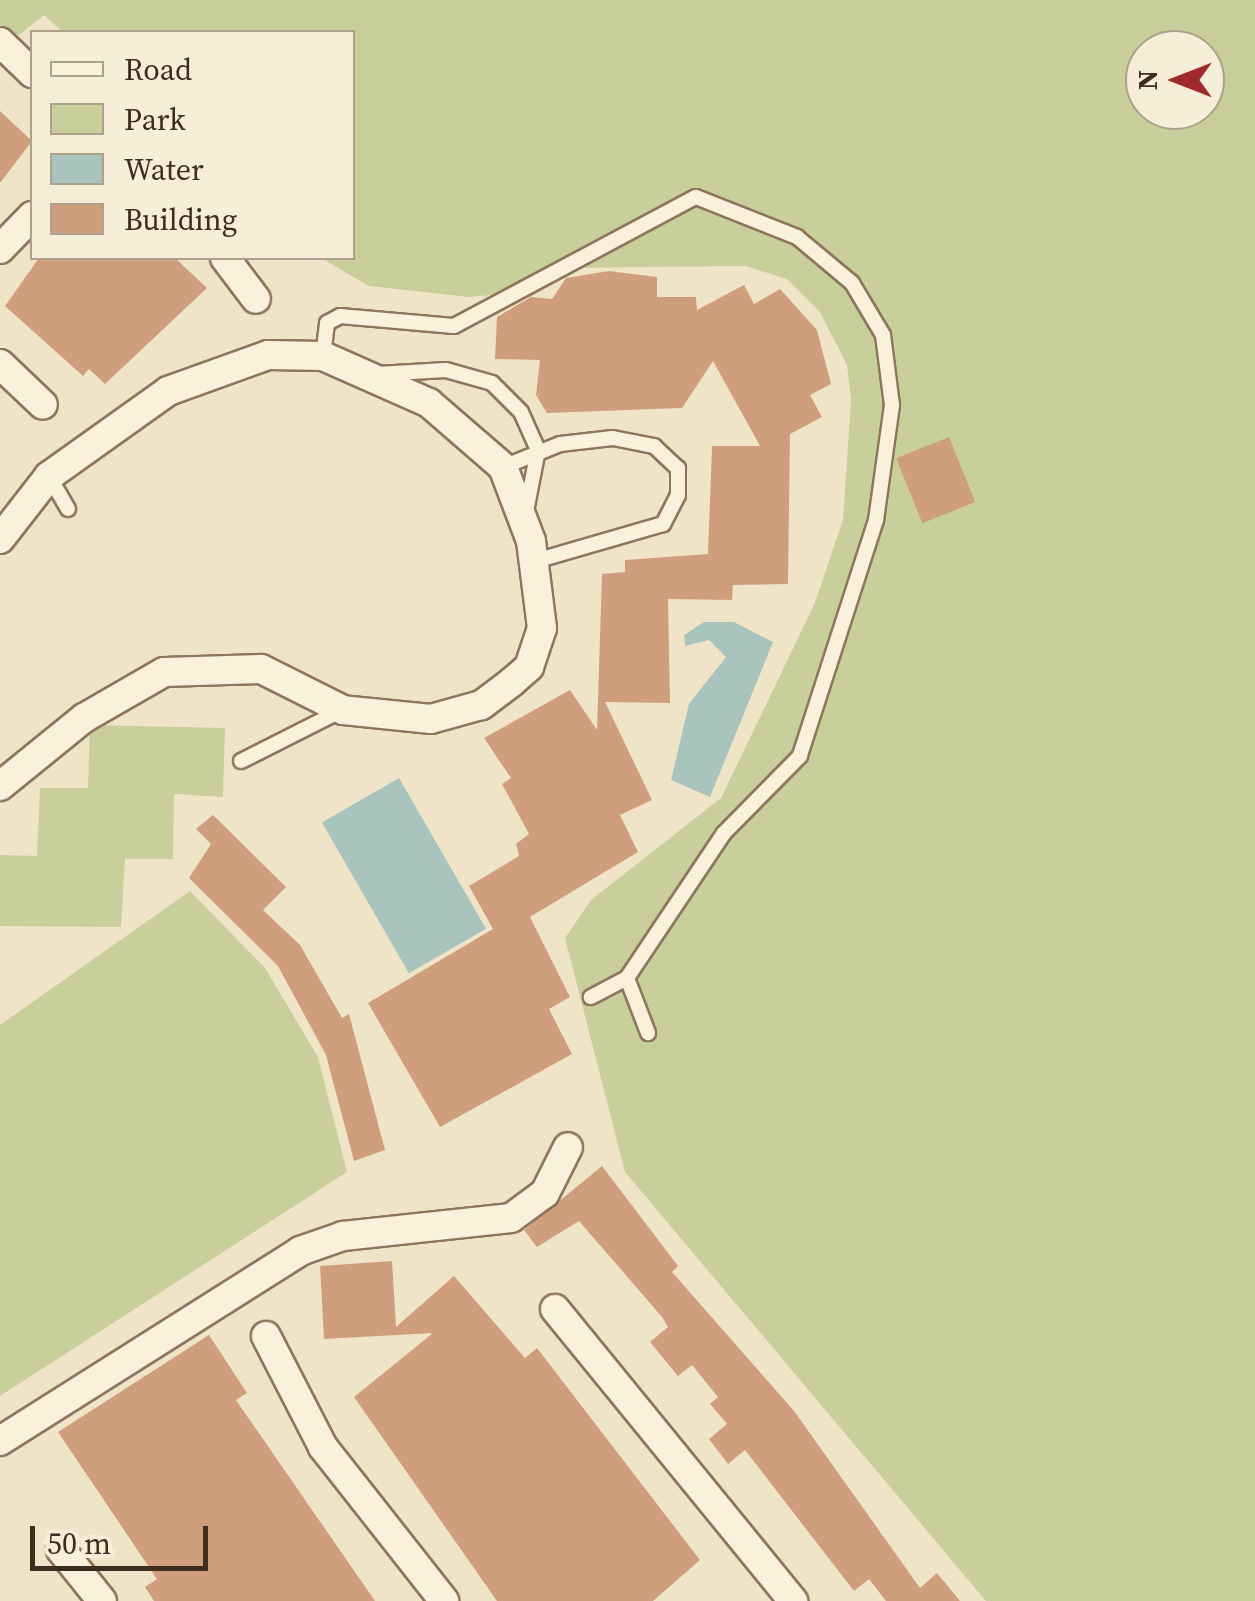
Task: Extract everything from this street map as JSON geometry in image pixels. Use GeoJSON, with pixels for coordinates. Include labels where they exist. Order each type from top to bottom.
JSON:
{"type":"FeatureCollection","features":[{"type":"Feature","properties":{"kind":"street"},"geometry":{"type":"LineString","coordinates":[[0,249],[30,218]]}},
{"type":"Feature","properties":{"kind":"street"},"geometry":{"type":"LineString","coordinates":[[226,260],[256,300]]}},
{"type":"Feature","properties":{"kind":"street"},"geometry":{"type":"LineString","coordinates":[[0,540],[49,476],[130,415],[220,368],[268,355],[323,356],[429,403],[503,467],[536,561],[542,628],[529,667],[512,682],[481,705],[431,720],[343,710],[262,669],[164,672],[5,770]]}},
{"type":"Feature","properties":{"kind":"street"},"geometry":{"type":"LineString","coordinates":[[0,364],[43,405]]}},
{"type":"Feature","properties":{"kind":"street"},"geometry":{"type":"LineString","coordinates":[[0,1441],[300,1251],[343,1236],[511,1218],[546,1192],[568,1147]]}},
{"type":"Feature","properties":{"kind":"street"},"geometry":{"type":"LineString","coordinates":[[555,1308],[793,1601]]}},
{"type":"Feature","properties":{"kind":"street"},"geometry":{"type":"LineString","coordinates":[[266,1336],[323,1446],[444,1601]]}},
{"type":"Feature","properties":{"kind":"street"},"geometry":{"type":"LineString","coordinates":[[61,1550],[102,1601]]}},
{"type":"Feature","properties":{"kind":"lane"},"geometry":{"type":"LineString","coordinates":[[323,356],[327,323],[340,316],[454,326],[683,198],[748,211],[797,237],[872,311],[891,368],[884,475],[800,756],[724,834],[627,978],[591,997]]}},
{"type":"Feature","properties":{"kind":"lane"},"geometry":{"type":"LineString","coordinates":[[366,374],[446,370],[492,383],[521,412],[538,450],[524,518]]}},
{"type":"Feature","properties":{"kind":"lane"},"geometry":{"type":"LineString","coordinates":[[503,467],[538,450],[613,438],[654,446],[673,458],[679,485],[663,524],[536,561]]}},
{"type":"Feature","properties":{"kind":"lane"},"geometry":{"type":"LineString","coordinates":[[49,476],[68,509]]}},
{"type":"Feature","properties":{"kind":"lane"},"geometry":{"type":"LineString","coordinates":[[241,761],[343,710]]}},
{"type":"Feature","properties":{"kind":"lane"},"geometry":{"type":"LineString","coordinates":[[627,978],[648,1033]]}},
{"type":"Feature","properties":{"kind":"green space"},"geometry":{"type":"Polygon","coordinates":[[[0,0],[1255,0],[1255,1601],[986,1601],[625,1172],[565,938],[591,900],[721,798],[814,605],[843,520],[851,400],[847,365],[820,312],[787,279],[745,266],[567,268],[506,294],[469,297],[369,286],[324,260],[355,260],[355,30],[61,30],[44,15],[15,38],[0,25],[0,0]]]}},
{"type":"Feature","properties":{"kind":"green space"},"geometry":{"type":"Polygon","coordinates":[[[90,725],[225,728],[223,797],[174,794],[173,859],[125,859],[121,927],[0,926],[0,855],[37,856],[40,788],[88,788],[90,725]]]}},
{"type":"Feature","properties":{"kind":"green space"},"geometry":{"type":"Polygon","coordinates":[[[190,891],[265,968],[318,1057],[347,1172],[0,1396],[0,1025],[190,891]]]}},
{"type":"Feature","properties":{"kind":"water"},"geometry":{"type":"Polygon","coordinates":[[[704,622],[734,622],[773,642],[710,797],[671,780],[689,704],[726,657],[709,640],[685,646],[684,635],[704,622]]]}},
{"type":"Feature","properties":{"kind":"water"},"geometry":{"type":"Polygon","coordinates":[[[399,778],[486,929],[409,973],[322,822],[399,778]]]}},
{"type":"Feature","properties":{"kind":"building"},"geometry":{"type":"Polygon","coordinates":[[[0,111],[30,139],[30,144],[0,183],[0,111]]]}},
{"type":"Feature","properties":{"kind":"building"},"geometry":{"type":"Polygon","coordinates":[[[38,260],[177,260],[207,288],[105,384],[89,369],[83,376],[5,306],[38,260]]]}},
{"type":"Feature","properties":{"kind":"building"},"geometry":{"type":"Polygon","coordinates":[[[609,271],[657,277],[657,297],[696,297],[697,310],[744,285],[754,304],[780,289],[817,330],[831,384],[810,395],[822,417],[790,434],[788,584],[733,585],[732,600],[668,599],[670,703],[605,702],[652,800],[620,815],[638,852],[530,917],[570,997],[549,1009],[572,1054],[440,1127],[368,1003],[493,929],[469,886],[519,856],[516,844],[529,834],[502,784],[511,778],[484,738],[570,690],[597,730],[602,574],[625,572],[625,560],[708,554],[712,446],[760,446],[713,361],[682,408],[547,413],[536,395],[540,360],[495,359],[497,317],[531,297],[552,299],[566,278],[609,271]]]}},
{"type":"Feature","properties":{"kind":"building"},"geometry":{"type":"Polygon","coordinates":[[[949,437],[975,502],[922,523],[896,458],[949,437]]]}},
{"type":"Feature","properties":{"kind":"building"},"geometry":{"type":"Polygon","coordinates":[[[213,815],[286,887],[263,910],[300,945],[342,1018],[349,1014],[385,1150],[354,1161],[326,1055],[278,966],[189,878],[211,844],[196,829],[213,815]]]}},
{"type":"Feature","properties":{"kind":"building"},"geometry":{"type":"Polygon","coordinates":[[[602,1166],[678,1266],[672,1272],[794,1411],[920,1588],[937,1573],[960,1601],[886,1601],[869,1579],[854,1591],[745,1450],[728,1464],[709,1439],[727,1424],[710,1404],[718,1397],[692,1365],[678,1376],[650,1342],[668,1327],[579,1221],[537,1247],[524,1230],[602,1166]]]}},
{"type":"Feature","properties":{"kind":"building"},"geometry":{"type":"Polygon","coordinates":[[[392,1261],[396,1327],[454,1276],[525,1358],[537,1348],[700,1560],[653,1601],[497,1601],[354,1397],[433,1333],[324,1339],[320,1266],[392,1261]]]}},
{"type":"Feature","properties":{"kind":"building"},"geometry":{"type":"Polygon","coordinates":[[[209,1335],[247,1393],[236,1400],[375,1601],[154,1601],[145,1587],[157,1579],[58,1432],[209,1335]]]}}]}
